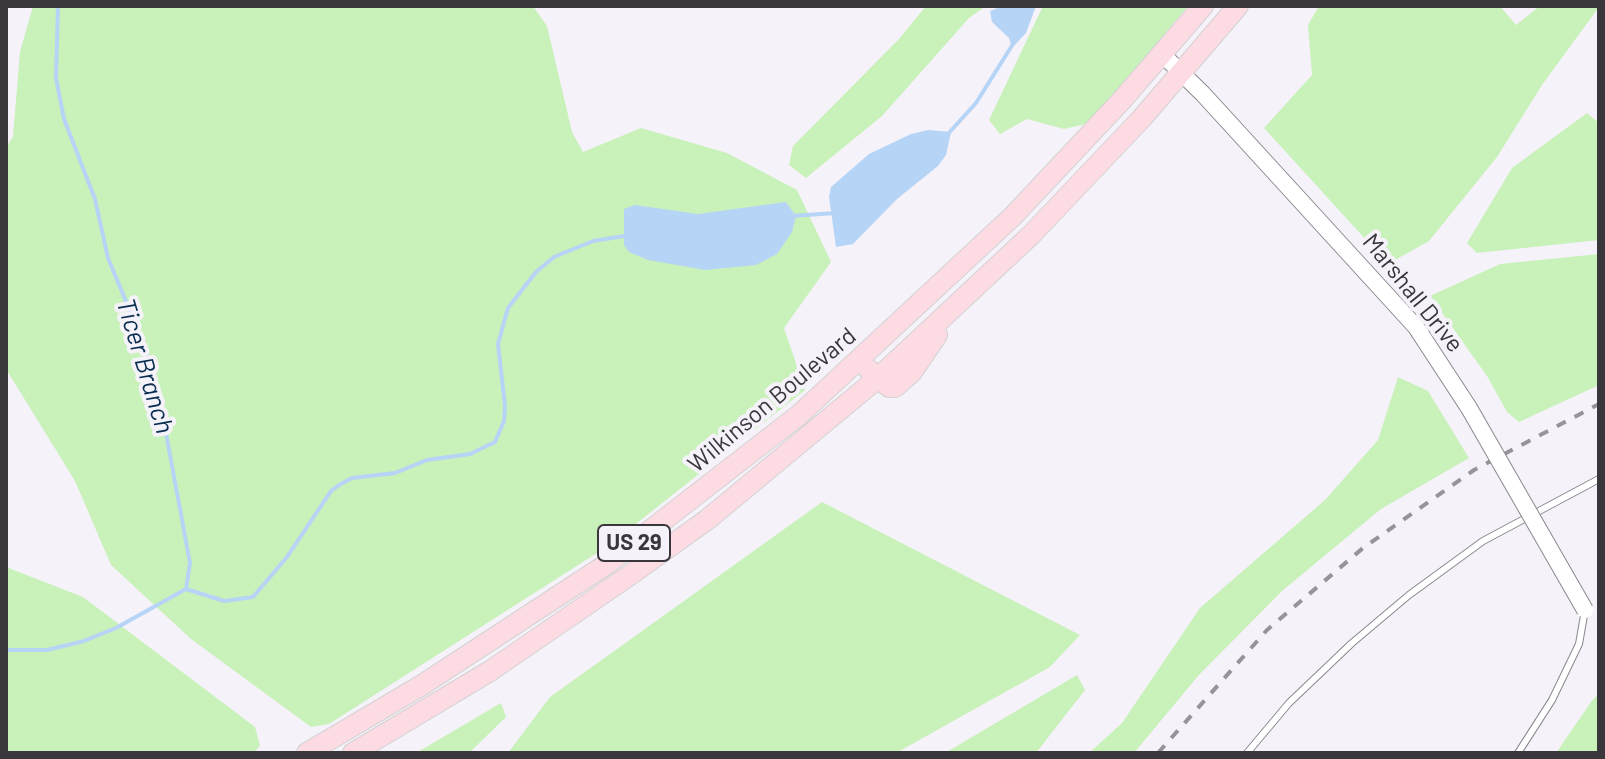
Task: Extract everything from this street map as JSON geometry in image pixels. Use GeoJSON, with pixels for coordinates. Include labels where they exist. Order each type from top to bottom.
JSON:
{"type":"FeatureCollection","features":[{"type":"Feature","properties":{"kind":"main road","name":"Wilkinson Boulevard"},"geometry":{"type":"LineString","coordinates":[[307,753],[422,685],[607,564],[736,466],[861,361],[1022,207],[1163,55],[1203,6]]}},
{"type":"Feature","properties":{"kind":"main road"},"geometry":{"type":"LineString","coordinates":[[861,361],[889,387],[901,384],[953,309],[1031,235],[1183,72],[1238,6]]}},
{"type":"Feature","properties":{"kind":"main road","name":"Wilkinson Boulevard"},"geometry":{"type":"LineString","coordinates":[[353,753],[490,671],[618,584],[708,519],[878,378]]}},
{"type":"Feature","properties":{"kind":"street","name":"Marshall Drive"},"geometry":{"type":"LineString","coordinates":[[1163,55],[1183,72],[1416,327],[1469,408],[1585,610]]}},
{"type":"Feature","properties":{"kind":"lane"},"geometry":{"type":"LineString","coordinates":[[1247,753],[1289,703],[1352,643],[1409,595],[1483,541],[1599,479]]}},
{"type":"Feature","properties":{"kind":"lane","name":"Marshall Drive"},"geometry":{"type":"LineString","coordinates":[[1518,753],[1552,700],[1579,644],[1585,610]]}},
{"type":"Feature","properties":{"kind":"green space"},"geometry":{"type":"Polygon","coordinates":[[[33,6],[533,6],[547,26],[572,132],[583,152],[641,128],[727,153],[797,190],[831,262],[784,328],[805,390],[608,546],[329,724],[311,727],[191,639],[111,565],[75,481],[6,369],[6,148],[13,136],[20,52],[33,6]]]}},
{"type":"Feature","properties":{"kind":"green space"},"geometry":{"type":"Polygon","coordinates":[[[926,6],[986,6],[969,18],[882,116],[806,178],[789,165],[793,146],[899,39],[926,6]]]}},
{"type":"Feature","properties":{"kind":"green space"},"geometry":{"type":"Polygon","coordinates":[[[1043,6],[1188,6],[1090,123],[1064,129],[1027,119],[1000,134],[989,120],[1043,6]]]}},
{"type":"Feature","properties":{"kind":"green space"},"geometry":{"type":"Polygon","coordinates":[[[1319,6],[1500,6],[1516,25],[1540,6],[1599,7],[1542,85],[1497,157],[1429,241],[1388,264],[1264,128],[1312,75],[1308,25],[1319,6]]]}},
{"type":"Feature","properties":{"kind":"green space"},"geometry":{"type":"Polygon","coordinates":[[[1587,113],[1599,123],[1599,240],[1477,253],[1467,243],[1512,168],[1587,113]]]}},
{"type":"Feature","properties":{"kind":"green space"},"geometry":{"type":"Polygon","coordinates":[[[1599,254],[1599,385],[1519,422],[1507,412],[1487,376],[1430,296],[1500,264],[1599,254]]]}},
{"type":"Feature","properties":{"kind":"green space"},"geometry":{"type":"Polygon","coordinates":[[[1398,377],[1428,391],[1469,458],[1381,509],[1282,591],[1198,676],[1134,753],[1089,753],[1122,723],[1200,608],[1325,500],[1378,440],[1398,377]]]}},
{"type":"Feature","properties":{"kind":"green space"},"geometry":{"type":"Polygon","coordinates":[[[822,502],[1080,635],[1050,667],[896,753],[508,753],[550,697],[822,502]]]}},
{"type":"Feature","properties":{"kind":"green space"},"geometry":{"type":"Polygon","coordinates":[[[6,567],[83,597],[255,727],[260,746],[253,753],[6,753],[6,567]]]}},
{"type":"Feature","properties":{"kind":"green space"},"geometry":{"type":"Polygon","coordinates":[[[1077,675],[1085,690],[1036,753],[945,753],[1077,675]]]}},
{"type":"Feature","properties":{"kind":"green space"},"geometry":{"type":"Polygon","coordinates":[[[1599,693],[1599,753],[1556,753],[1591,702],[1599,693]]]}},
{"type":"Feature","properties":{"kind":"green space"},"geometry":{"type":"Polygon","coordinates":[[[501,703],[506,717],[469,753],[416,753],[501,703]]]}},
{"type":"Feature","properties":{"kind":"water"},"geometry":{"type":"Polygon","coordinates":[[[1003,6],[1036,6],[1026,33],[1012,48],[1009,38],[992,22],[990,11],[1003,6]]]}},
{"type":"Feature","properties":{"kind":"water"},"geometry":{"type":"Polygon","coordinates":[[[928,130],[951,132],[946,155],[938,166],[897,199],[853,244],[836,247],[829,197],[831,187],[869,154],[911,134],[928,130]]]}},
{"type":"Feature","properties":{"kind":"water"},"geometry":{"type":"Polygon","coordinates":[[[786,202],[796,216],[792,232],[777,254],[756,265],[705,270],[648,260],[629,252],[624,245],[624,209],[635,205],[698,214],[786,202]]]}},
{"type":"Feature","properties":{"kind":"waterway","name":"Ticer Branch"},"geometry":{"type":"LineString","coordinates":[[6,650],[47,650],[84,641],[116,628],[186,589],[190,563],[160,401],[142,340],[108,258],[95,199],[64,119],[56,78],[58,6]]}},
{"type":"Feature","properties":{"kind":"waterway"},"geometry":{"type":"LineString","coordinates":[[947,135],[976,103],[1013,44]]}},
{"type":"Feature","properties":{"kind":"waterway"},"geometry":{"type":"LineString","coordinates":[[792,216],[835,213]]}},
{"type":"Feature","properties":{"kind":"waterway"},"geometry":{"type":"LineString","coordinates":[[186,589],[224,601],[253,597],[287,557],[331,491],[339,485],[352,478],[395,473],[427,460],[470,454],[495,442],[504,421],[498,344],[508,308],[536,272],[554,257],[593,241],[624,236]]}},
{"type":"Feature","properties":{"kind":"railway"},"geometry":{"type":"LineString","coordinates":[[1158,753],[1267,630],[1363,548],[1474,470],[1599,404]]}}]}
